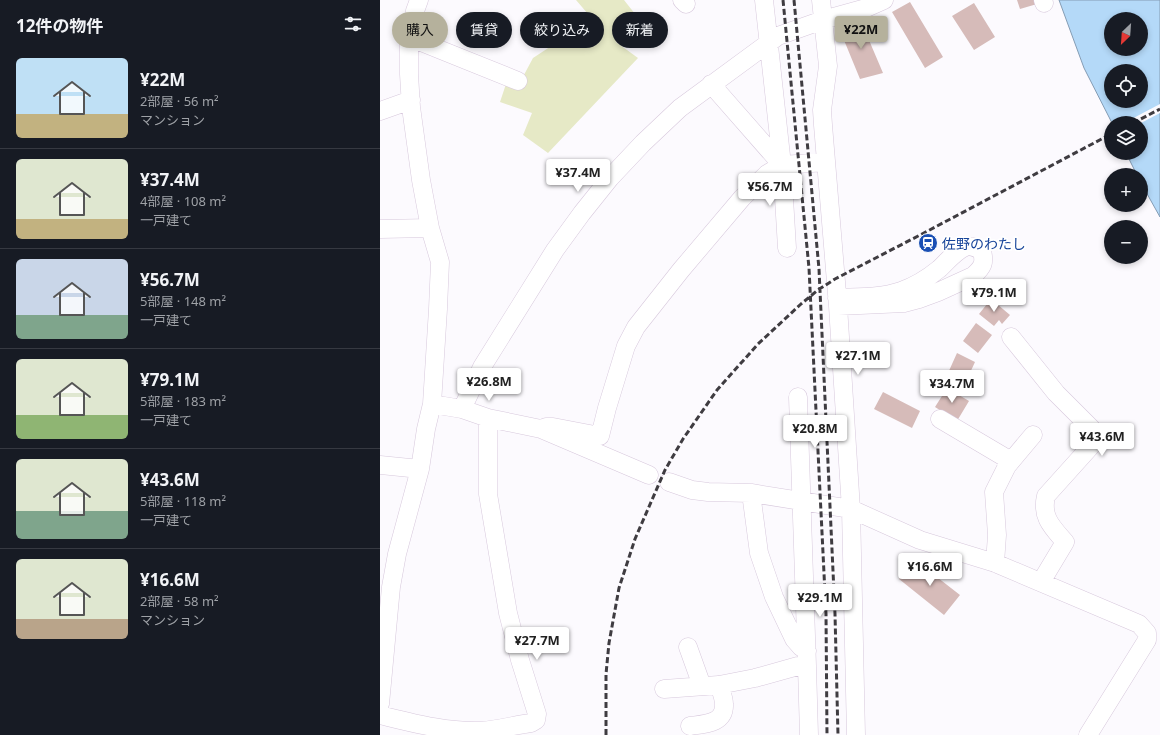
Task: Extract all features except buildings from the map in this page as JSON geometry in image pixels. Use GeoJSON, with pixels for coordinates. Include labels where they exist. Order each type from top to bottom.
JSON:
{"type":"FeatureCollection","features":[{"type":"Feature","properties":{"kind":"street"},"geometry":{"type":"LineString","coordinates":[[415,12],[419,0]]}},
{"type":"Feature","properties":{"kind":"street"},"geometry":{"type":"LineString","coordinates":[[764,0],[782,165],[787,248]]}},
{"type":"Feature","properties":{"kind":"street"},"geometry":{"type":"LineString","coordinates":[[821,0],[828,66],[822,110],[851,509],[856,735]]}},
{"type":"Feature","properties":{"kind":"street"},"geometry":{"type":"LineString","coordinates":[[462,409],[482,367],[555,250],[610,178],[643,143],[680,108],[778,36],[823,20],[866,8],[884,0]]}},
{"type":"Feature","properties":{"kind":"street"},"geometry":{"type":"LineString","coordinates":[[380,704],[391,587],[397,554],[420,469],[426,429],[432,404],[440,262],[430,228],[421,180],[411,100],[409,48]]}},
{"type":"Feature","properties":{"kind":"street"},"geometry":{"type":"LineString","coordinates":[[435,48],[518,82]]}},
{"type":"Feature","properties":{"kind":"street"},"geometry":{"type":"LineString","coordinates":[[711,84],[782,165]]}},
{"type":"Feature","properties":{"kind":"street"},"geometry":{"type":"LineString","coordinates":[[380,110],[411,100]]}},
{"type":"Feature","properties":{"kind":"street"},"geometry":{"type":"LineString","coordinates":[[541,429],[553,427],[600,436],[626,346],[636,327],[681,270],[742,198],[766,174],[782,165],[826,162]]}},
{"type":"Feature","properties":{"kind":"street"},"geometry":{"type":"LineString","coordinates":[[380,228],[430,228]]}},
{"type":"Feature","properties":{"kind":"street"},"geometry":{"type":"LineString","coordinates":[[966,246],[976,247],[982,251],[984,260],[980,269],[973,276],[919,299],[904,303],[837,302],[883,296],[901,291],[919,283],[939,269],[954,254],[966,246]]}},
{"type":"Feature","properties":{"kind":"street"},"geometry":{"type":"LineString","coordinates":[[1011,337],[1056,393],[1091,428],[1095,437],[1091,446],[1046,496],[1044,504],[1045,513],[1049,522],[1065,542],[1041,582]]}},
{"type":"Feature","properties":{"kind":"street"},"geometry":{"type":"LineString","coordinates":[[798,397],[807,658],[808,735]]}},
{"type":"Feature","properties":{"kind":"street"},"geometry":{"type":"LineString","coordinates":[[432,404],[462,409],[488,418],[541,429],[649,474]]}},
{"type":"Feature","properties":{"kind":"street"},"geometry":{"type":"LineString","coordinates":[[380,715],[458,731],[481,731],[536,720],[537,714],[520,660],[508,613],[488,494],[488,418]]}},
{"type":"Feature","properties":{"kind":"street"},"geometry":{"type":"LineString","coordinates":[[940,419],[1012,460]]}},
{"type":"Feature","properties":{"kind":"street"},"geometry":{"type":"LineString","coordinates":[[995,563],[997,535],[994,492],[1007,466],[1033,435]]}},
{"type":"Feature","properties":{"kind":"street"},"geometry":{"type":"LineString","coordinates":[[380,465],[420,469]]}},
{"type":"Feature","properties":{"kind":"street"},"geometry":{"type":"LineString","coordinates":[[669,482],[692,490],[751,493],[851,509],[920,540],[995,563],[1153,629],[1148,640],[1088,735]]}},
{"type":"Feature","properties":{"kind":"street"},"geometry":{"type":"LineString","coordinates":[[751,493],[759,554],[774,597],[794,639],[801,647],[807,658]]}},
{"type":"Feature","properties":{"kind":"street"},"geometry":{"type":"LineString","coordinates":[[688,647],[702,686]]}},
{"type":"Feature","properties":{"kind":"street"},"geometry":{"type":"LineString","coordinates":[[664,689],[720,685],[755,678],[798,666],[807,658]]}},
{"type":"Feature","properties":{"kind":"street"},"geometry":{"type":"LineString","coordinates":[[690,726],[711,723],[718,719],[722,714],[724,705],[720,685]]}},
{"type":"Feature","properties":{"kind":"green space"},"geometry":{"type":"Polygon","coordinates":[[[576,0],[624,0],[633,12],[612,12],[612,48],[624,48],[638,58],[548,153],[523,135],[532,113],[500,102],[507,81],[518,86],[533,58],[548,48],[604,48],[604,12],[586,12],[576,0]]]}},
{"type":"Feature","properties":{"kind":"water"},"geometry":{"type":"Polygon","coordinates":[[[1059,0],[1160,0],[1160,217],[1148,196],[1148,168],[1134,168],[1130,160],[1148,160],[1148,116],[1108,116],[1104,108],[1148,108],[1148,64],[1104,64],[1104,107],[1084,68],[1059,0]]]}},
{"type":"Feature","properties":{"kind":"pier"},"geometry":{"type":"Polygon","coordinates":[[[1160,104],[1160,113],[1148,119],[1148,116],[1137,116],[1160,104]]]}},
{"type":"Feature","properties":{"kind":"railway"},"geometry":{"type":"LineString","coordinates":[[783,0],[809,268],[826,614],[827,735]]}},
{"type":"Feature","properties":{"kind":"railway"},"geometry":{"type":"LineString","coordinates":[[794,0],[819,269],[835,614],[838,735]]}},
{"type":"Feature","properties":{"kind":"railway"},"geometry":{"type":"LineString","coordinates":[[1146,116],[1160,109]]}},
{"type":"Feature","properties":{"kind":"railway"},"geometry":{"type":"LineString","coordinates":[[606,735],[606,674],[609,643],[619,588],[635,539],[665,470],[683,439],[717,390],[758,344],[818,290],[835,279],[1104,138]]}},
{"type":"Feature","properties":{"kind":"place","name":"佐野のわたし"},"geometry":{"type":"Point","coordinates":[928,243]}}]}
